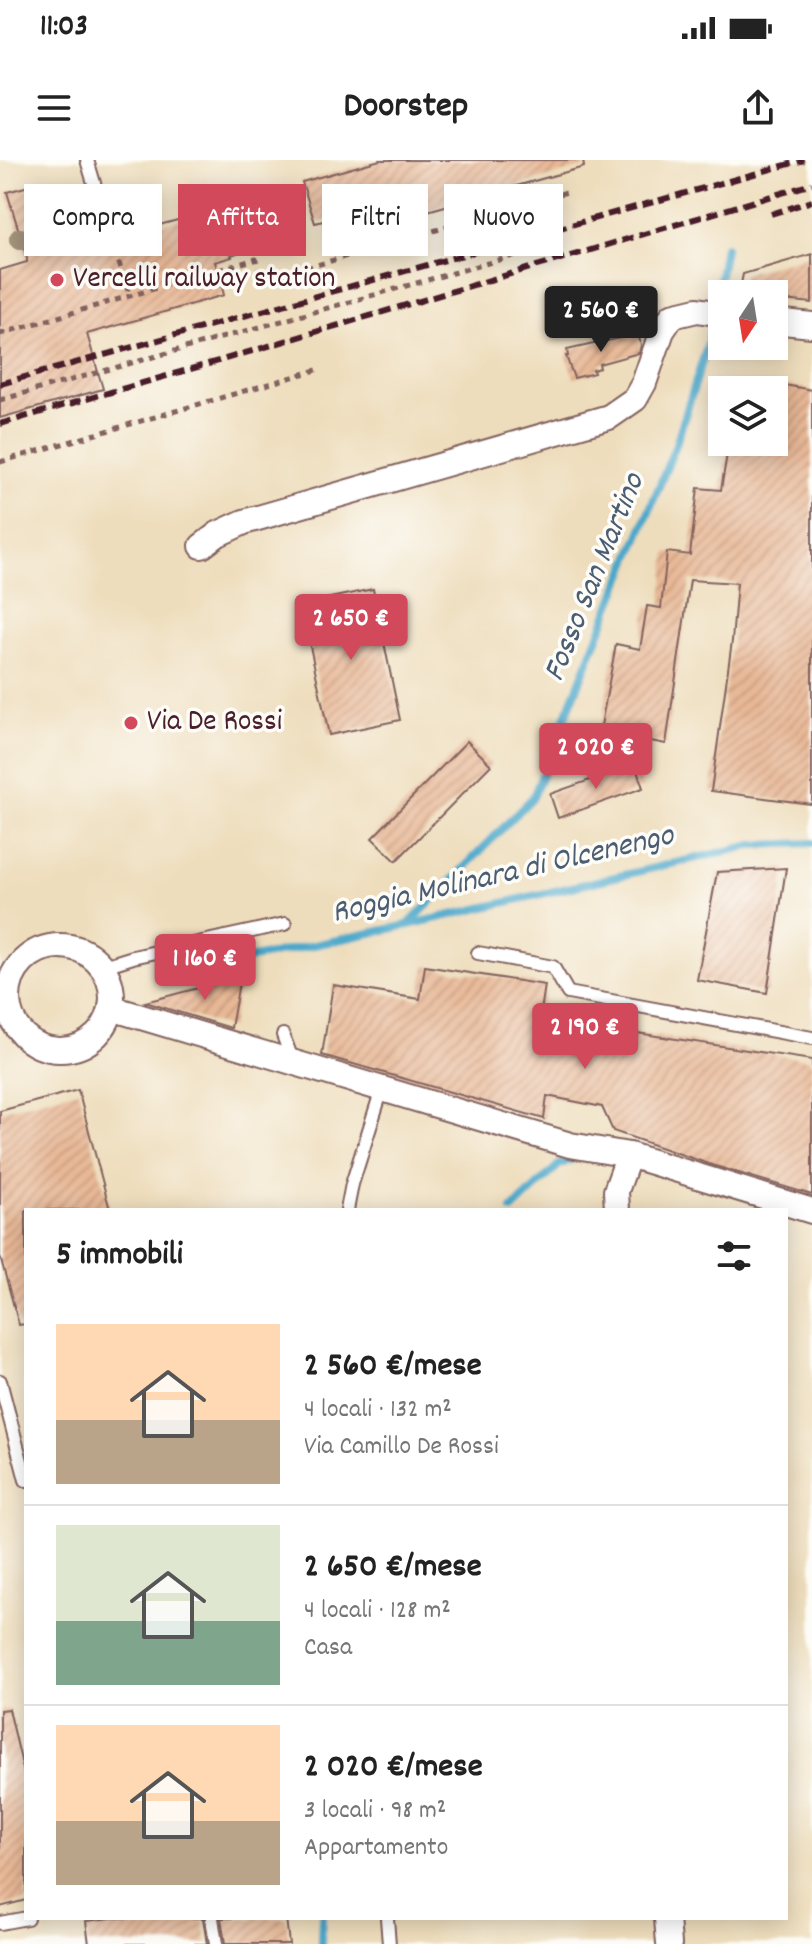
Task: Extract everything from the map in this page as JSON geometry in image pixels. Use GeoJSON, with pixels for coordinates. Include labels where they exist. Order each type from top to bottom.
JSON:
{"type":"FeatureCollection","features":[{"type":"Feature","properties":{"kind":"street"},"geometry":{"type":"LineString","coordinates":[[202,546],[218,534],[244,522],[609,417],[635,399],[644,383],[662,331],[672,316],[697,310],[708,312]]}},
{"type":"Feature","properties":{"kind":"street"},"geometry":{"type":"LineString","coordinates":[[788,322],[812,325]]}},
{"type":"Feature","properties":{"kind":"street"},"geometry":{"type":"LineString","coordinates":[[52,947],[79,950],[101,967],[108,979],[111,1008],[99,1032],[89,1041],[63,1050],[37,1045],[5,1015],[9,985],[15,971],[37,951],[52,947]]}},
{"type":"Feature","properties":{"kind":"street"},"geometry":{"type":"LineString","coordinates":[[111,1008],[570,1145],[629,1155],[812,1211]]}},
{"type":"Feature","properties":{"kind":"street"},"geometry":{"type":"LineString","coordinates":[[617,1208],[616,1191],[629,1155]]}},
{"type":"Feature","properties":{"kind":"street"},"geometry":{"type":"LineString","coordinates":[[667,1920],[669,1944]]}},
{"type":"Feature","properties":{"kind":"lane"},"geometry":{"type":"LineString","coordinates":[[87,160],[94,184]]}},
{"type":"Feature","properties":{"kind":"lane"},"geometry":{"type":"LineString","coordinates":[[101,967],[133,957],[285,924]]}},
{"type":"Feature","properties":{"kind":"lane"},"geometry":{"type":"LineString","coordinates":[[478,953],[553,967],[568,993],[812,1038]]}},
{"type":"Feature","properties":{"kind":"lane"},"geometry":{"type":"LineString","coordinates":[[283,1035],[293,1062]]}},
{"type":"Feature","properties":{"kind":"lane"},"geometry":{"type":"LineString","coordinates":[[347,1208],[382,1089]]}},
{"type":"Feature","properties":{"kind":"lane"},"geometry":{"type":"LineString","coordinates":[[0,1381],[24,1472]]}},
{"type":"Feature","properties":{"kind":"lane"},"geometry":{"type":"LineString","coordinates":[[0,1923],[24,1919]]}},
{"type":"Feature","properties":{"kind":"lane"},"geometry":{"type":"LineString","coordinates":[[212,1920],[216,1944]]}},
{"type":"Feature","properties":{"kind":"lane"},"geometry":{"type":"LineString","coordinates":[[387,1920],[389,1944]]}},
{"type":"Feature","properties":{"kind":"path"},"geometry":{"type":"LineString","coordinates":[[0,334],[256,259],[262,281],[570,191]]}},
{"type":"Feature","properties":{"kind":"path"},"geometry":{"type":"LineString","coordinates":[[117,256],[130,296]]}},
{"type":"Feature","properties":{"kind":"path"},"geometry":{"type":"LineString","coordinates":[[0,400],[513,256]]}},
{"type":"Feature","properties":{"kind":"path"},"geometry":{"type":"LineString","coordinates":[[0,462],[320,369]]}},
{"type":"Feature","properties":{"kind":"building"},"geometry":{"type":"Polygon","coordinates":[[[380,160],[583,160],[584,167],[524,184],[444,184],[444,206],[428,211],[428,184],[322,184],[322,221],[315,223],[306,184],[302,182],[380,160]]]}},
{"type":"Feature","properties":{"kind":"building"},"geometry":{"type":"Polygon","coordinates":[[[24,187],[24,248],[7,192],[24,187]]]}},
{"type":"Feature","properties":{"kind":"building"},"geometry":{"type":"Polygon","coordinates":[[[178,220],[178,256],[232,257],[215,262],[224,295],[87,334],[103,389],[0,418],[0,270],[27,262],[27,258],[162,256],[162,224],[178,220]]]}},
{"type":"Feature","properties":{"kind":"building"},"geometry":{"type":"Polygon","coordinates":[[[812,254],[812,303],[788,300],[788,280],[742,280],[743,274],[812,254]]]}},
{"type":"Feature","properties":{"kind":"building"},"geometry":{"type":"Polygon","coordinates":[[[638,334],[641,345],[639,353],[599,364],[600,368],[593,370],[594,373],[574,378],[566,356],[567,350],[638,334]]]}},
{"type":"Feature","properties":{"kind":"building"},"geometry":{"type":"Polygon","coordinates":[[[788,386],[812,390],[812,804],[711,791],[737,583],[690,580],[666,744],[600,731],[616,644],[640,649],[647,606],[661,608],[667,552],[690,555],[698,488],[721,490],[727,456],[788,456],[788,386]]]}},
{"type":"Feature","properties":{"kind":"building"},"geometry":{"type":"Polygon","coordinates":[[[373,589],[400,720],[329,735],[301,604],[373,589]]]}},
{"type":"Feature","properties":{"kind":"building"},"geometry":{"type":"Polygon","coordinates":[[[467,741],[491,765],[396,861],[372,838],[467,741]]]}},
{"type":"Feature","properties":{"kind":"building"},"geometry":{"type":"Polygon","coordinates":[[[635,764],[643,788],[558,818],[550,794],[635,764]]]}},
{"type":"Feature","properties":{"kind":"building"},"geometry":{"type":"Polygon","coordinates":[[[786,868],[767,993],[697,980],[717,872],[786,868]]]}},
{"type":"Feature","properties":{"kind":"building"},"geometry":{"type":"Polygon","coordinates":[[[425,966],[545,985],[540,1018],[812,1060],[812,1195],[613,1131],[602,1107],[547,1096],[544,1119],[322,1055],[333,985],[420,999],[425,966]]]}},
{"type":"Feature","properties":{"kind":"building"},"geometry":{"type":"Polygon","coordinates":[[[240,977],[231,1028],[145,1002],[240,977]]]}},
{"type":"Feature","properties":{"kind":"building"},"geometry":{"type":"Polygon","coordinates":[[[78,1090],[109,1208],[24,1208],[24,1324],[19,1325],[0,1256],[0,1111],[78,1090]]]}},
{"type":"Feature","properties":{"kind":"building"},"geometry":{"type":"Polygon","coordinates":[[[9,1709],[24,1773],[24,1901],[0,1907],[0,1710],[9,1709]]]}},
{"type":"Feature","properties":{"kind":"building"},"geometry":{"type":"Polygon","coordinates":[[[203,1920],[207,1944],[89,1944],[86,1921],[203,1920]]]}},
{"type":"Feature","properties":{"kind":"building"},"geometry":{"type":"Polygon","coordinates":[[[221,1920],[286,1920],[289,1944],[225,1944],[221,1920]]]}},
{"type":"Feature","properties":{"kind":"waterway","name":"Fosso San Martino"},"geometry":{"type":"LineString","coordinates":[[408,925],[533,797],[675,447],[709,340],[725,247]]}},
{"type":"Feature","properties":{"kind":"waterway","name":"Roggia Molinara di Olcenengo"},"geometry":{"type":"LineString","coordinates":[[158,978],[408,925],[753,845],[812,843]]}},
{"type":"Feature","properties":{"kind":"waterway"},"geometry":{"type":"LineString","coordinates":[[514,1208],[559,1165],[572,1159]]}},
{"type":"Feature","properties":{"kind":"waterway"},"geometry":{"type":"LineString","coordinates":[[321,1944],[322,1920]]}},
{"type":"Feature","properties":{"kind":"railway"},"geometry":{"type":"LineString","coordinates":[[0,384],[804,160]]}},
{"type":"Feature","properties":{"kind":"railway"},"geometry":{"type":"LineString","coordinates":[[0,424],[812,184]]}},
{"type":"Feature","properties":{"kind":"railway"},"geometry":{"type":"LineString","coordinates":[[771,214],[812,201]]}},
{"type":"Feature","properties":{"kind":"place","name":"Vercelli railway station"},"geometry":{"type":"Point","coordinates":[57,280]}},
{"type":"Feature","properties":{"kind":"place","name":"Via De Rossi"},"geometry":{"type":"Point","coordinates":[131,723]}}]}
